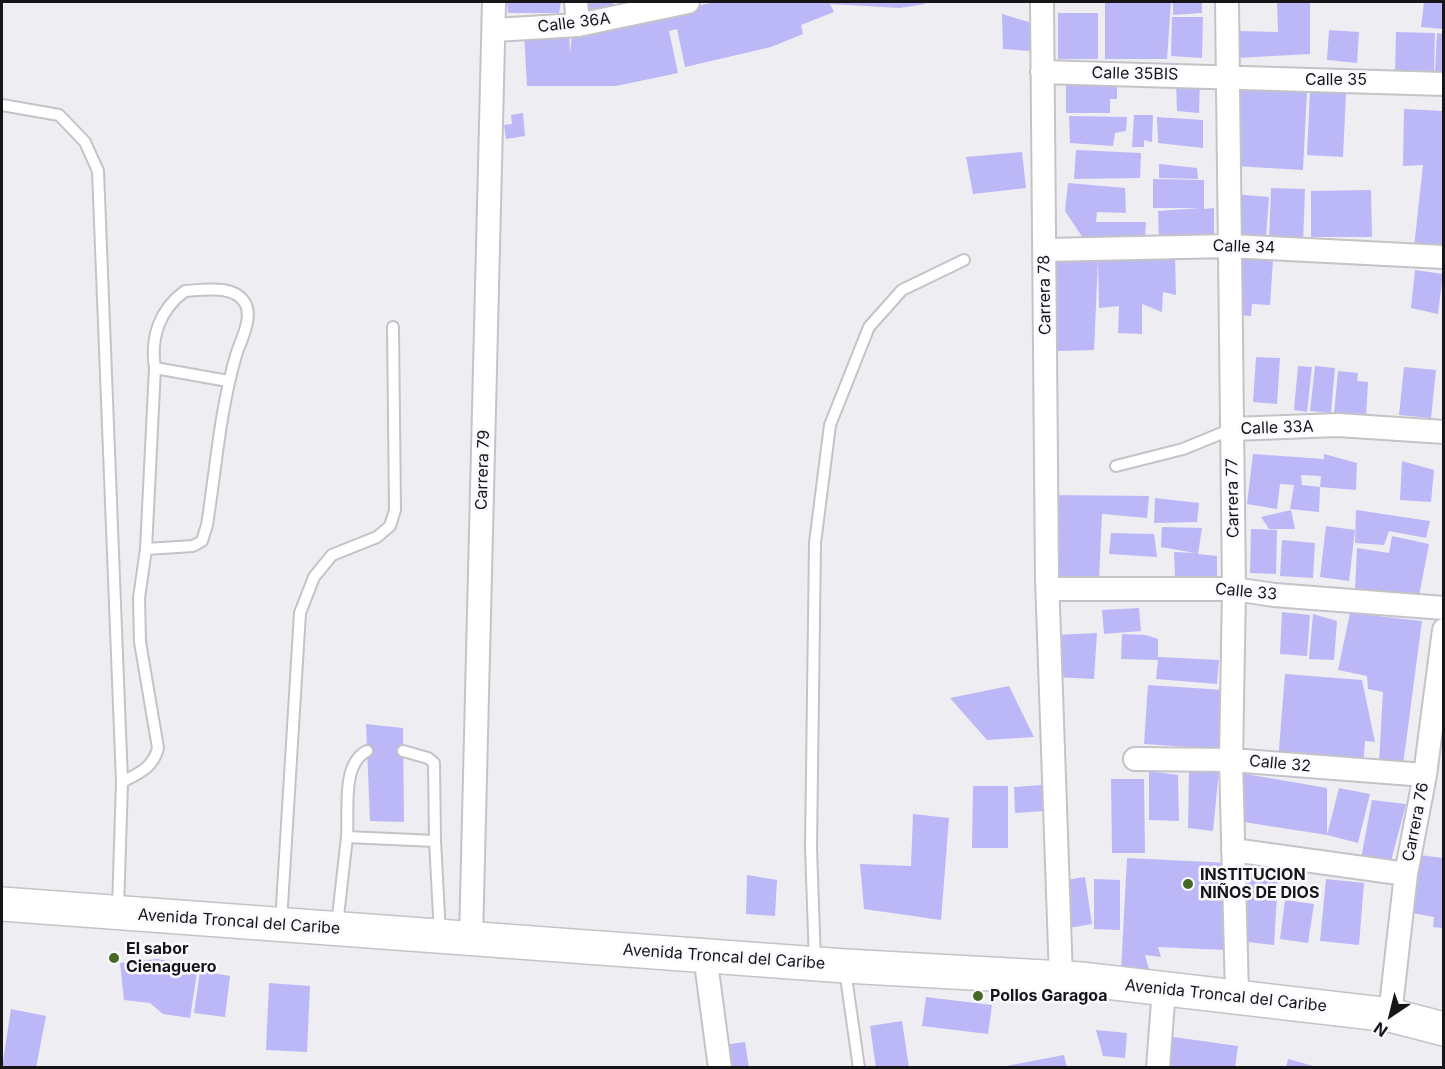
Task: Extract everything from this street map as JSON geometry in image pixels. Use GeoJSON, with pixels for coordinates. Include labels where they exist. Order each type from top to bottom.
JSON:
{"type":"FeatureCollection","features":[{"type":"Feature","properties":{"kind":"highway","name":"Avenida Troncal del Caribe"},"geometry":{"type":"LineString","coordinates":[[2,904],[830,965],[1061,978],[1237,995],[1390,1015],[1443,1029]]}},
{"type":"Feature","properties":{"kind":"street","name":"Carrera 79"},"geometry":{"type":"LineString","coordinates":[[455,938],[495,30],[494,2]]}},
{"type":"Feature","properties":{"kind":"street"},"geometry":{"type":"LineString","coordinates":[[576,2],[578,26]]}},
{"type":"Feature","properties":{"kind":"street","name":"Calle 36A"},"geometry":{"type":"LineString","coordinates":[[495,30],[578,26],[688,2]]}},
{"type":"Feature","properties":{"kind":"street","name":"Carrera 78"},"geometry":{"type":"LineString","coordinates":[[1042,2],[1048,589],[1061,978]]}},
{"type":"Feature","properties":{"kind":"street","name":"Carrera 77"},"geometry":{"type":"LineString","coordinates":[[1227,2],[1234,589],[1231,760],[1237,995]]}},
{"type":"Feature","properties":{"kind":"street","name":"Calle 35BIS"},"geometry":{"type":"LineString","coordinates":[[1042,72],[1228,76]]}},
{"type":"Feature","properties":{"kind":"street","name":"Calle 35"},"geometry":{"type":"LineString","coordinates":[[1228,76],[1324,82],[1381,81],[1443,84]]}},
{"type":"Feature","properties":{"kind":"street","name":"Calle 34"},"geometry":{"type":"LineString","coordinates":[[1045,250],[1229,246],[1443,257]]}},
{"type":"Feature","properties":{"kind":"street","name":"Calle 33A"},"geometry":{"type":"LineString","coordinates":[[1233,429],[1338,425],[1443,432]]}},
{"type":"Feature","properties":{"kind":"street","name":"Calle 33"},"geometry":{"type":"LineString","coordinates":[[1048,589],[1234,589],[1274,595],[1443,608]]}},
{"type":"Feature","properties":{"kind":"street","name":"Carrera 76"},"geometry":{"type":"LineString","coordinates":[[1390,1015],[1406,874],[1425,776],[1443,630]]}},
{"type":"Feature","properties":{"kind":"street","name":"Calle 32"},"geometry":{"type":"LineString","coordinates":[[1135,759],[1231,760],[1425,776]]}},
{"type":"Feature","properties":{"kind":"street"},"geometry":{"type":"LineString","coordinates":[[1233,850],[1406,874]]}},
{"type":"Feature","properties":{"kind":"street"},"geometry":{"type":"LineString","coordinates":[[705,956],[720,1068]]}},
{"type":"Feature","properties":{"kind":"street"},"geometry":{"type":"LineString","coordinates":[[1158,1068],[1164,988]]}},
{"type":"Feature","properties":{"kind":"lane"},"geometry":{"type":"LineString","coordinates":[[2,105],[59,115],[85,142],[98,171],[122,782],[118,913]]}},
{"type":"Feature","properties":{"kind":"lane"},"geometry":{"type":"LineString","coordinates":[[859,1068],[830,965],[811,848],[815,543],[830,425],[869,327],[902,290],[964,260]]}},
{"type":"Feature","properties":{"kind":"lane"},"geometry":{"type":"LineString","coordinates":[[122,782],[150,767],[156,759],[158,748],[140,642],[138,598],[146,549],[155,368],[152,351],[162,312],[185,291],[220,289],[239,296],[246,305],[248,316],[228,381],[210,504],[202,541],[193,546],[146,549]]}},
{"type":"Feature","properties":{"kind":"lane"},"geometry":{"type":"LineString","coordinates":[[281,925],[300,613],[314,577],[332,555],[377,537],[390,526],[395,510],[393,327]]}},
{"type":"Feature","properties":{"kind":"lane"},"geometry":{"type":"LineString","coordinates":[[155,368],[228,381]]}},
{"type":"Feature","properties":{"kind":"lane","name":"Calle 33A"},"geometry":{"type":"LineString","coordinates":[[1116,466],[1183,449],[1233,429]]}},
{"type":"Feature","properties":{"kind":"lane"},"geometry":{"type":"LineString","coordinates":[[337,929],[347,837],[351,766],[358,756],[367,751]]}},
{"type":"Feature","properties":{"kind":"lane"},"geometry":{"type":"LineString","coordinates":[[403,751],[428,758],[434,763],[435,841],[455,938]]}},
{"type":"Feature","properties":{"kind":"lane"},"geometry":{"type":"LineString","coordinates":[[347,837],[435,841]]}},
{"type":"Feature","properties":{"kind":"building"},"geometry":{"type":"Polygon","coordinates":[[[507,2],[561,2],[559,13],[508,13],[507,2]]]}},
{"type":"Feature","properties":{"kind":"building"},"geometry":{"type":"Polygon","coordinates":[[[584,2],[613,2],[613,6],[585,13],[584,2]]]}},
{"type":"Feature","properties":{"kind":"building"},"geometry":{"type":"Polygon","coordinates":[[[715,2],[925,2],[925,4],[900,8],[830,4],[834,12],[801,25],[803,34],[771,47],[685,67],[677,29],[669,31],[678,73],[616,86],[527,86],[524,34],[569,32],[570,53],[572,34],[715,2]]]}},
{"type":"Feature","properties":{"kind":"building"},"geometry":{"type":"Polygon","coordinates":[[[1105,2],[1171,2],[1167,59],[1105,59],[1105,2]]]}},
{"type":"Feature","properties":{"kind":"building"},"geometry":{"type":"Polygon","coordinates":[[[1173,2],[1202,2],[1202,13],[1173,15],[1173,2]]]}},
{"type":"Feature","properties":{"kind":"building"},"geometry":{"type":"Polygon","coordinates":[[[1277,2],[1310,2],[1310,54],[1236,58],[1237,31],[1278,32],[1277,2]]]}},
{"type":"Feature","properties":{"kind":"building"},"geometry":{"type":"Polygon","coordinates":[[[1424,2],[1443,2],[1443,29],[1421,27],[1424,2]]]}},
{"type":"Feature","properties":{"kind":"building"},"geometry":{"type":"Polygon","coordinates":[[[1058,13],[1098,13],[1098,59],[1058,59],[1058,13]]]}},
{"type":"Feature","properties":{"kind":"building"},"geometry":{"type":"Polygon","coordinates":[[[1002,14],[1032,23],[1030,51],[1003,49],[1002,14]]]}},
{"type":"Feature","properties":{"kind":"building"},"geometry":{"type":"Polygon","coordinates":[[[1172,17],[1203,17],[1202,58],[1171,56],[1172,17]]]}},
{"type":"Feature","properties":{"kind":"building"},"geometry":{"type":"Polygon","coordinates":[[[1329,30],[1359,32],[1357,63],[1327,60],[1329,30]]]}},
{"type":"Feature","properties":{"kind":"building"},"geometry":{"type":"Polygon","coordinates":[[[1396,32],[1435,33],[1434,72],[1395,71],[1396,32]]]}},
{"type":"Feature","properties":{"kind":"building"},"geometry":{"type":"Polygon","coordinates":[[[1437,33],[1443,34],[1443,73],[1435,72],[1437,33]]]}},
{"type":"Feature","properties":{"kind":"building"},"geometry":{"type":"Polygon","coordinates":[[[1176,80],[1200,81],[1199,113],[1177,111],[1176,80]]]}},
{"type":"Feature","properties":{"kind":"building"},"geometry":{"type":"Polygon","coordinates":[[[1066,83],[1117,83],[1117,99],[1110,99],[1110,113],[1066,113],[1066,83]]]}},
{"type":"Feature","properties":{"kind":"building"},"geometry":{"type":"Polygon","coordinates":[[[1239,87],[1307,91],[1303,170],[1234,166],[1239,87]]]}},
{"type":"Feature","properties":{"kind":"building"},"geometry":{"type":"Polygon","coordinates":[[[1310,91],[1346,93],[1343,157],[1307,155],[1310,91]]]}},
{"type":"Feature","properties":{"kind":"building"},"geometry":{"type":"Polygon","coordinates":[[[1404,109],[1443,111],[1443,247],[1414,247],[1423,165],[1403,166],[1404,109]]]}},
{"type":"Feature","properties":{"kind":"building"},"geometry":{"type":"Polygon","coordinates":[[[523,113],[525,136],[506,139],[504,125],[512,124],[511,115],[523,113]]]}},
{"type":"Feature","properties":{"kind":"building"},"geometry":{"type":"Polygon","coordinates":[[[1134,115],[1153,115],[1152,142],[1144,140],[1144,147],[1132,147],[1134,115]]]}},
{"type":"Feature","properties":{"kind":"building"},"geometry":{"type":"Polygon","coordinates":[[[1069,116],[1127,117],[1126,131],[1115,133],[1113,146],[1070,143],[1069,116]]]}},
{"type":"Feature","properties":{"kind":"building"},"geometry":{"type":"Polygon","coordinates":[[[1157,117],[1203,120],[1203,148],[1158,143],[1157,117]]]}},
{"type":"Feature","properties":{"kind":"building"},"geometry":{"type":"Polygon","coordinates":[[[1076,150],[1141,153],[1140,178],[1074,179],[1076,150]]]}},
{"type":"Feature","properties":{"kind":"building"},"geometry":{"type":"Polygon","coordinates":[[[1022,152],[1026,188],[973,194],[966,157],[1022,152]]]}},
{"type":"Feature","properties":{"kind":"building"},"geometry":{"type":"Polygon","coordinates":[[[1159,164],[1197,168],[1198,179],[1159,178],[1159,164]]]}},
{"type":"Feature","properties":{"kind":"building"},"geometry":{"type":"Polygon","coordinates":[[[1153,179],[1204,180],[1204,209],[1214,208],[1214,238],[1159,240],[1158,211],[1200,208],[1153,208],[1153,179]]]}},
{"type":"Feature","properties":{"kind":"building"},"geometry":{"type":"Polygon","coordinates":[[[1068,183],[1125,188],[1126,213],[1097,212],[1096,222],[1146,222],[1145,238],[1083,238],[1065,211],[1068,183]]]}},
{"type":"Feature","properties":{"kind":"building"},"geometry":{"type":"Polygon","coordinates":[[[1271,188],[1305,189],[1303,244],[1269,243],[1271,188]]]}},
{"type":"Feature","properties":{"kind":"building"},"geometry":{"type":"Polygon","coordinates":[[[1371,190],[1372,237],[1311,237],[1311,191],[1371,190]]]}},
{"type":"Feature","properties":{"kind":"building"},"geometry":{"type":"Polygon","coordinates":[[[1234,194],[1269,197],[1266,237],[1231,234],[1234,194]]]}},
{"type":"Feature","properties":{"kind":"building"},"geometry":{"type":"Polygon","coordinates":[[[1052,254],[1175,257],[1176,295],[1163,292],[1162,312],[1142,304],[1142,334],[1118,333],[1119,306],[1099,308],[1098,260],[1094,350],[1057,351],[1054,336],[1052,254]]]}},
{"type":"Feature","properties":{"kind":"building"},"geometry":{"type":"Polygon","coordinates":[[[1242,257],[1273,260],[1270,305],[1252,304],[1251,316],[1237,315],[1242,257]]]}},
{"type":"Feature","properties":{"kind":"building"},"geometry":{"type":"Polygon","coordinates":[[[1415,270],[1443,274],[1438,314],[1411,308],[1415,270]]]}},
{"type":"Feature","properties":{"kind":"building"},"geometry":{"type":"Polygon","coordinates":[[[1256,357],[1280,358],[1277,404],[1253,402],[1256,357]]]}},
{"type":"Feature","properties":{"kind":"building"},"geometry":{"type":"Polygon","coordinates":[[[1298,366],[1312,367],[1307,412],[1294,410],[1298,366]]]}},
{"type":"Feature","properties":{"kind":"building"},"geometry":{"type":"Polygon","coordinates":[[[1315,366],[1335,368],[1331,413],[1310,411],[1315,366]]]}},
{"type":"Feature","properties":{"kind":"building"},"geometry":{"type":"Polygon","coordinates":[[[1404,367],[1436,370],[1431,418],[1399,415],[1404,367]]]}},
{"type":"Feature","properties":{"kind":"building"},"geometry":{"type":"Polygon","coordinates":[[[1338,371],[1358,373],[1357,381],[1368,382],[1366,417],[1334,414],[1338,371]]]}},
{"type":"Feature","properties":{"kind":"building"},"geometry":{"type":"Polygon","coordinates":[[[1253,454],[1324,459],[1324,454],[1357,463],[1356,490],[1320,487],[1319,512],[1290,509],[1294,485],[1280,484],[1277,509],[1247,504],[1253,454]],[[1301,475],[1302,485],[1320,487],[1321,476],[1301,475]]]}},
{"type":"Feature","properties":{"kind":"building"},"geometry":{"type":"Polygon","coordinates":[[[1402,461],[1434,470],[1431,502],[1400,500],[1402,461]]]}},
{"type":"Feature","properties":{"kind":"building"},"geometry":{"type":"Polygon","coordinates":[[[1050,495],[1149,496],[1147,518],[1102,514],[1099,580],[1049,577],[1050,495]]]}},
{"type":"Feature","properties":{"kind":"building"},"geometry":{"type":"Polygon","coordinates":[[[1155,498],[1199,503],[1197,522],[1154,523],[1155,498]]]}},
{"type":"Feature","properties":{"kind":"building"},"geometry":{"type":"Polygon","coordinates":[[[1291,510],[1295,529],[1269,529],[1261,517],[1291,510]]]}},
{"type":"Feature","properties":{"kind":"building"},"geometry":{"type":"Polygon","coordinates":[[[1356,510],[1430,521],[1426,538],[1389,531],[1384,545],[1355,543],[1356,510]]]}},
{"type":"Feature","properties":{"kind":"building"},"geometry":{"type":"Polygon","coordinates":[[[1326,526],[1355,530],[1349,581],[1320,577],[1326,526]]]}},
{"type":"Feature","properties":{"kind":"building"},"geometry":{"type":"Polygon","coordinates":[[[1162,527],[1202,528],[1198,554],[1217,556],[1217,578],[1175,577],[1174,552],[1195,553],[1161,547],[1162,527]]]}},
{"type":"Feature","properties":{"kind":"building"},"geometry":{"type":"Polygon","coordinates":[[[1251,529],[1277,530],[1276,574],[1250,573],[1251,529]]]}},
{"type":"Feature","properties":{"kind":"building"},"geometry":{"type":"Polygon","coordinates":[[[1111,533],[1154,534],[1157,557],[1109,554],[1111,533]]]}},
{"type":"Feature","properties":{"kind":"building"},"geometry":{"type":"Polygon","coordinates":[[[1392,536],[1429,544],[1419,596],[1355,590],[1357,548],[1389,553],[1392,536]]]}},
{"type":"Feature","properties":{"kind":"building"},"geometry":{"type":"Polygon","coordinates":[[[1282,540],[1315,543],[1313,578],[1280,576],[1282,540]]]}},
{"type":"Feature","properties":{"kind":"building"},"geometry":{"type":"Polygon","coordinates":[[[1139,608],[1141,631],[1104,634],[1102,610],[1139,608]]]}},
{"type":"Feature","properties":{"kind":"building"},"geometry":{"type":"Polygon","coordinates":[[[1282,612],[1310,615],[1307,656],[1280,654],[1282,612]]]}},
{"type":"Feature","properties":{"kind":"building"},"geometry":{"type":"Polygon","coordinates":[[[1350,613],[1422,621],[1403,765],[1379,764],[1383,692],[1368,689],[1367,676],[1338,670],[1350,613]]]}},
{"type":"Feature","properties":{"kind":"building"},"geometry":{"type":"Polygon","coordinates":[[[1313,614],[1337,621],[1334,660],[1309,659],[1313,614]]]}},
{"type":"Feature","properties":{"kind":"building"},"geometry":{"type":"Polygon","coordinates":[[[1097,633],[1094,679],[1055,677],[1055,635],[1097,633]]]}},
{"type":"Feature","properties":{"kind":"building"},"geometry":{"type":"Polygon","coordinates":[[[1122,634],[1146,635],[1158,639],[1158,657],[1219,660],[1217,684],[1156,679],[1158,660],[1121,659],[1122,634]]]}},
{"type":"Feature","properties":{"kind":"building"},"geometry":{"type":"Polygon","coordinates":[[[1285,674],[1362,680],[1375,742],[1365,741],[1363,765],[1347,756],[1346,768],[1278,762],[1285,674]]]}},
{"type":"Feature","properties":{"kind":"building"},"geometry":{"type":"Polygon","coordinates":[[[1148,685],[1224,690],[1220,749],[1144,744],[1148,685]]]}},
{"type":"Feature","properties":{"kind":"building"},"geometry":{"type":"Polygon","coordinates":[[[1009,686],[1034,737],[987,740],[950,698],[1009,686]]]}},
{"type":"Feature","properties":{"kind":"building"},"geometry":{"type":"Polygon","coordinates":[[[366,724],[403,728],[404,822],[370,821],[366,724]]]}},
{"type":"Feature","properties":{"kind":"building"},"geometry":{"type":"Polygon","coordinates":[[[1189,768],[1219,770],[1213,831],[1188,828],[1189,768]]]}},
{"type":"Feature","properties":{"kind":"building"},"geometry":{"type":"Polygon","coordinates":[[[1149,771],[1178,775],[1179,821],[1149,820],[1149,771]]]}},
{"type":"Feature","properties":{"kind":"building"},"geometry":{"type":"Polygon","coordinates":[[[1240,773],[1327,788],[1327,835],[1237,821],[1240,773]]]}},
{"type":"Feature","properties":{"kind":"building"},"geometry":{"type":"Polygon","coordinates":[[[1111,779],[1144,779],[1145,853],[1112,853],[1111,779]]]}},
{"type":"Feature","properties":{"kind":"building"},"geometry":{"type":"Polygon","coordinates":[[[1042,785],[1044,811],[1015,813],[1014,787],[1042,785]]]}},
{"type":"Feature","properties":{"kind":"building"},"geometry":{"type":"Polygon","coordinates":[[[973,786],[1008,786],[1008,848],[972,848],[973,786]]]}},
{"type":"Feature","properties":{"kind":"building"},"geometry":{"type":"Polygon","coordinates":[[[1339,788],[1370,794],[1358,843],[1327,835],[1339,788]]]}},
{"type":"Feature","properties":{"kind":"building"},"geometry":{"type":"Polygon","coordinates":[[[1372,800],[1406,804],[1390,865],[1360,864],[1372,800]]]}},
{"type":"Feature","properties":{"kind":"building"},"geometry":{"type":"Polygon","coordinates":[[[913,814],[949,818],[941,920],[864,909],[860,864],[911,866],[913,814]]]}},
{"type":"Feature","properties":{"kind":"building"},"geometry":{"type":"Polygon","coordinates":[[[1420,855],[1443,858],[1443,928],[1433,927],[1434,917],[1412,913],[1420,855]]]}},
{"type":"Feature","properties":{"kind":"building"},"geometry":{"type":"Polygon","coordinates":[[[1127,858],[1229,863],[1225,950],[1158,947],[1161,957],[1145,955],[1150,973],[1121,971],[1127,858]]]}},
{"type":"Feature","properties":{"kind":"building"},"geometry":{"type":"Polygon","coordinates":[[[1245,872],[1278,879],[1274,945],[1238,941],[1245,872]]]}},
{"type":"Feature","properties":{"kind":"building"},"geometry":{"type":"Polygon","coordinates":[[[747,875],[777,880],[775,916],[746,914],[747,875]]]}},
{"type":"Feature","properties":{"kind":"building"},"geometry":{"type":"Polygon","coordinates":[[[1085,877],[1092,924],[1063,929],[1059,881],[1085,877]]]}},
{"type":"Feature","properties":{"kind":"building"},"geometry":{"type":"Polygon","coordinates":[[[1094,879],[1120,880],[1120,930],[1094,929],[1094,879]]]}},
{"type":"Feature","properties":{"kind":"building"},"geometry":{"type":"Polygon","coordinates":[[[1326,879],[1364,883],[1359,945],[1320,941],[1326,879]]]}},
{"type":"Feature","properties":{"kind":"building"},"geometry":{"type":"Polygon","coordinates":[[[1285,900],[1314,904],[1308,943],[1280,939],[1285,900]]]}},
{"type":"Feature","properties":{"kind":"building"},"geometry":{"type":"Polygon","coordinates":[[[157,959],[198,966],[190,1018],[163,1014],[150,1003],[124,1000],[120,963],[157,959]]]}},
{"type":"Feature","properties":{"kind":"building"},"geometry":{"type":"Polygon","coordinates":[[[200,971],[230,976],[225,1017],[194,1013],[200,971]]]}},
{"type":"Feature","properties":{"kind":"building"},"geometry":{"type":"Polygon","coordinates":[[[269,983],[310,986],[307,1052],[266,1050],[269,983]]]}},
{"type":"Feature","properties":{"kind":"building"},"geometry":{"type":"Polygon","coordinates":[[[926,997],[992,1005],[988,1034],[922,1026],[926,997]]]}},
{"type":"Feature","properties":{"kind":"building"},"geometry":{"type":"Polygon","coordinates":[[[11,1009],[46,1016],[36,1068],[2,1068],[11,1009]]]}},
{"type":"Feature","properties":{"kind":"building"},"geometry":{"type":"Polygon","coordinates":[[[902,1021],[909,1068],[876,1068],[870,1026],[902,1021]]]}},
{"type":"Feature","properties":{"kind":"building"},"geometry":{"type":"Polygon","coordinates":[[[1096,1030],[1127,1033],[1125,1058],[1103,1056],[1096,1030]]]}},
{"type":"Feature","properties":{"kind":"building"},"geometry":{"type":"Polygon","coordinates":[[[1166,1036],[1238,1046],[1235,1068],[1162,1068],[1166,1036]]]}},
{"type":"Feature","properties":{"kind":"building"},"geometry":{"type":"Polygon","coordinates":[[[745,1042],[749,1068],[727,1068],[723,1045],[745,1042]]]}},
{"type":"Feature","properties":{"kind":"building"},"geometry":{"type":"Polygon","coordinates":[[[1064,1055],[1067,1068],[1006,1068],[1006,1066],[1064,1055]]]}},
{"type":"Feature","properties":{"kind":"building"},"geometry":{"type":"Polygon","coordinates":[[[1288,1059],[1317,1067],[1317,1068],[1286,1068],[1288,1059]]]}},
{"type":"Feature","properties":{"kind":"place","name":"INSTITUCION NIÑOS DE DIOS"},"geometry":{"type":"Point","coordinates":[1188,884]}},
{"type":"Feature","properties":{"kind":"place","name":"El sabor Cienaguero"},"geometry":{"type":"Point","coordinates":[114,958]}},
{"type":"Feature","properties":{"kind":"place","name":"Pollos Garagoa"},"geometry":{"type":"Point","coordinates":[978,996]}}]}
